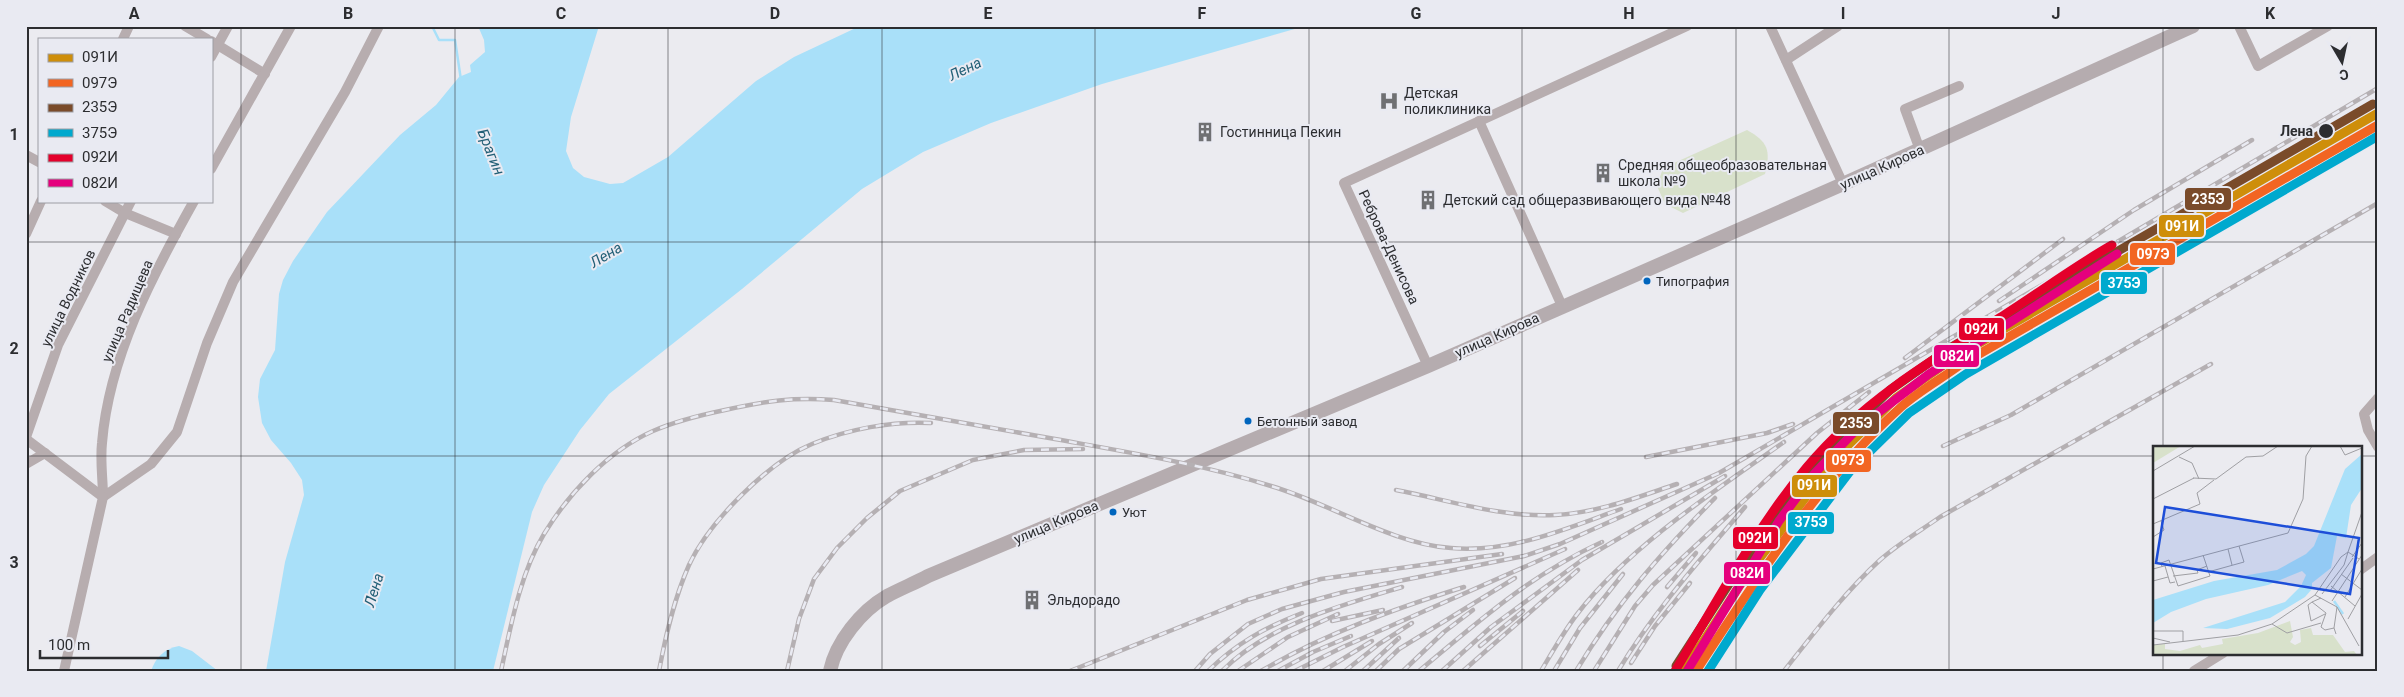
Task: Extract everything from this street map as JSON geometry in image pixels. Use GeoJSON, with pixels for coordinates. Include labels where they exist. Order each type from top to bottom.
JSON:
{"type":"FeatureCollection","features":[{"type":"Feature","properties":{"kind":"main road","name":"улица Кирова"},"geometry":{"type":"LineString","coordinates":[[830,671],[833,658],[844,638],[863,615],[885,597],[928,576],[1428,366],[1844,184],[2193,26]]}},
{"type":"Feature","properties":{"kind":"street"},"geometry":{"type":"LineString","coordinates":[[123,38],[129,26]]}},
{"type":"Feature","properties":{"kind":"street"},"geometry":{"type":"LineString","coordinates":[[185,26],[205,38]]}},
{"type":"Feature","properties":{"kind":"street"},"geometry":{"type":"LineString","coordinates":[[228,26],[215,43],[265,74]]}},
{"type":"Feature","properties":{"kind":"street"},"geometry":{"type":"LineString","coordinates":[[212,167],[291,26]]}},
{"type":"Feature","properties":{"kind":"street"},"geometry":{"type":"LineString","coordinates":[[26,438],[103,497],[151,464],[177,432],[207,343],[233,282],[345,92],[379,26]]}},
{"type":"Feature","properties":{"kind":"street","name":"Реброва-Денисова"},"geometry":{"type":"LineString","coordinates":[[1428,366],[1344,183],[1686,26]]}},
{"type":"Feature","properties":{"kind":"street"},"geometry":{"type":"LineString","coordinates":[[1770,26],[1844,184]]}},
{"type":"Feature","properties":{"kind":"street"},"geometry":{"type":"LineString","coordinates":[[1786,60],[1838,26]]}},
{"type":"Feature","properties":{"kind":"street"},"geometry":{"type":"LineString","coordinates":[[2239,26],[2258,66],[2328,26]]}},
{"type":"Feature","properties":{"kind":"street"},"geometry":{"type":"LineString","coordinates":[[1920,150],[1905,110],[1959,86]]}},
{"type":"Feature","properties":{"kind":"street"},"geometry":{"type":"LineString","coordinates":[[1479,121],[1562,306]]}},
{"type":"Feature","properties":{"kind":"street"},"geometry":{"type":"LineString","coordinates":[[26,155],[38,161]]}},
{"type":"Feature","properties":{"kind":"street"},"geometry":{"type":"LineString","coordinates":[[26,234],[41,202]]}},
{"type":"Feature","properties":{"kind":"street"},"geometry":{"type":"LineString","coordinates":[[108,202],[125,212],[176,234]]}},
{"type":"Feature","properties":{"kind":"street","name":"улица Водников"},"geometry":{"type":"LineString","coordinates":[[26,438],[58,346],[130,202]]}},
{"type":"Feature","properties":{"kind":"street","name":"улица Радищева"},"geometry":{"type":"LineString","coordinates":[[64,671],[103,497],[102,444],[108,397],[130,332],[176,234],[193,202]]}},
{"type":"Feature","properties":{"kind":"street"},"geometry":{"type":"LineString","coordinates":[[2378,398],[2364,414],[2368,430],[2378,447]]}},
{"type":"Feature","properties":{"kind":"street"},"geometry":{"type":"LineString","coordinates":[[26,464],[45,453]]}},
{"type":"Feature","properties":{"kind":"street"},"geometry":{"type":"LineString","coordinates":[[2362,569],[2378,557]]}},
{"type":"Feature","properties":{"kind":"street"},"geometry":{"type":"LineString","coordinates":[[2194,671],[2221,654]]}},
{"type":"Feature","properties":{"kind":"green space"},"geometry":{"type":"Polygon","coordinates":[[[1747,130],[1764,143],[1768,159],[1765,174],[1683,213],[1665,204],[1657,186],[1663,168],[1747,130]]]}},
{"type":"Feature","properties":{"kind":"water","name":"Лена"},"geometry":{"type":"Polygon","coordinates":[[[478,26],[599,26],[571,117],[566,151],[573,168],[584,177],[610,184],[623,183],[668,157],[756,81],[794,57],[860,26],[1305,26],[1102,84],[991,123],[923,152],[862,189],[742,289],[609,394],[580,430],[544,485],[532,512],[493,671],[266,671],[285,562],[304,495],[302,480],[291,463],[271,440],[262,423],[258,397],[260,379],[275,350],[279,294],[283,280],[293,261],[327,212],[400,135],[436,105],[459,77],[471,72],[470,65],[485,52],[484,40],[478,26]]]}},
{"type":"Feature","properties":{"kind":"water"},"geometry":{"type":"Polygon","coordinates":[[[179,646],[192,651],[218,671],[151,671],[161,654],[179,646]]]}},
{"type":"Feature","properties":{"kind":"waterway","name":"Брагин"},"geometry":{"type":"LineString","coordinates":[[432,26],[439,40],[455,40],[461,80]]}},
{"type":"Feature","properties":{"kind":"railway"},"geometry":{"type":"LineString","coordinates":[[2112,245],[2378,88]]}},
{"type":"Feature","properties":{"kind":"railway"},"geometry":{"type":"LineString","coordinates":[[1999,301],[2134,210],[2252,140]]}},
{"type":"Feature","properties":{"kind":"railway"},"geometry":{"type":"LineString","coordinates":[[1943,446],[2011,415],[2378,203]]}},
{"type":"Feature","properties":{"kind":"railway"},"geometry":{"type":"LineString","coordinates":[[1905,358],[2063,239]]}},
{"type":"Feature","properties":{"kind":"railway"},"geometry":{"type":"LineString","coordinates":[[1195,671],[1210,654],[1248,624],[1282,609],[1344,592],[1524,556],[1560,544],[1719,473],[2097,253]]}},
{"type":"Feature","properties":{"kind":"railway"},"geometry":{"type":"LineString","coordinates":[[1784,671],[1854,586],[1880,560],[1902,543],[1940,517],[2211,364]]}},
{"type":"Feature","properties":{"kind":"railway"},"geometry":{"type":"LineString","coordinates":[[1594,671],[1635,606],[1653,585],[1817,433],[1869,392]]}},
{"type":"Feature","properties":{"kind":"railway"},"geometry":{"type":"LineString","coordinates":[[501,671],[517,600],[536,549],[565,503],[591,475],[620,450],[636,439],[653,431],[698,416],[766,402],[792,399],[834,400],[1164,459],[1271,486],[1293,493],[1406,539],[1451,548],[1495,547],[1538,538],[1621,509]]}},
{"type":"Feature","properties":{"kind":"railway"},"geometry":{"type":"LineString","coordinates":[[659,671],[671,617],[689,565],[710,530],[759,479],[777,464],[795,453],[812,444],[840,434],[870,427],[901,423],[931,423]]}},
{"type":"Feature","properties":{"kind":"railway"},"geometry":{"type":"LineString","coordinates":[[1646,457],[1767,433],[1793,424]]}},
{"type":"Feature","properties":{"kind":"railway"},"geometry":{"type":"LineString","coordinates":[[1541,671],[1578,613],[1622,565],[1702,500],[1784,442]]}},
{"type":"Feature","properties":{"kind":"railway"},"geometry":{"type":"LineString","coordinates":[[787,671],[799,619],[814,579],[837,548],[867,518],[900,491],[973,460],[1024,450],[1083,449]]}},
{"type":"Feature","properties":{"kind":"railway"},"geometry":{"type":"LineString","coordinates":[[1442,671],[1491,627],[1582,560],[1725,476]]}},
{"type":"Feature","properties":{"kind":"railway"},"geometry":{"type":"LineString","coordinates":[[1396,490],[1496,511],[1516,514],[1555,515],[1602,508],[1677,484]]}},
{"type":"Feature","properties":{"kind":"railway"},"geometry":{"type":"LineString","coordinates":[[1576,671],[1623,601],[1658,559],[1715,498]]}},
{"type":"Feature","properties":{"kind":"railway"},"geometry":{"type":"LineString","coordinates":[[1618,671],[1662,607],[1745,507]]}},
{"type":"Feature","properties":{"kind":"railway"},"geometry":{"type":"LineString","coordinates":[[1419,671],[1484,617],[1528,584],[1551,569],[1602,542]]}},
{"type":"Feature","properties":{"kind":"railway"},"geometry":{"type":"LineString","coordinates":[[1295,671],[1343,647],[1565,549]]}},
{"type":"Feature","properties":{"kind":"railway"},"geometry":{"type":"LineString","coordinates":[[1667,587],[1696,553]]}},
{"type":"Feature","properties":{"kind":"railway"},"geometry":{"type":"LineString","coordinates":[[1070,671],[1247,600],[1321,579],[1502,554]]}},
{"type":"Feature","properties":{"kind":"railway"},"geometry":{"type":"LineString","coordinates":[[1463,671],[1578,570]]}},
{"type":"Feature","properties":{"kind":"railway"},"geometry":{"type":"LineString","coordinates":[[1554,671],[1580,628],[1623,574]]}},
{"type":"Feature","properties":{"kind":"railway"},"geometry":{"type":"LineString","coordinates":[[1376,671],[1399,649],[1515,578]]}},
{"type":"Feature","properties":{"kind":"railway"},"geometry":{"type":"LineString","coordinates":[[1631,663],[1655,626],[1690,583]]}},
{"type":"Feature","properties":{"kind":"railway"},"geometry":{"type":"LineString","coordinates":[[1222,671],[1240,655],[1261,641],[1306,618],[1402,587]]}},
{"type":"Feature","properties":{"kind":"railway"},"geometry":{"type":"LineString","coordinates":[[1261,671],[1309,645],[1360,623],[1464,587]]}},
{"type":"Feature","properties":{"kind":"railway"},"geometry":{"type":"LineString","coordinates":[[1332,621],[1383,610]]}},
{"type":"Feature","properties":{"kind":"railway"},"geometry":{"type":"LineString","coordinates":[[1403,671],[1444,632],[1473,610]]}},
{"type":"Feature","properties":{"kind":"railway"},"geometry":{"type":"LineString","coordinates":[[1480,646],[1523,611]]}},
{"type":"Feature","properties":{"kind":"railway"},"geometry":{"type":"LineString","coordinates":[[1208,671],[1240,644],[1275,624],[1302,613]]}},
{"type":"Feature","properties":{"kind":"railway"},"geometry":{"type":"LineString","coordinates":[[1238,671],[1288,637],[1338,614]]}},
{"type":"Feature","properties":{"kind":"railway"},"geometry":{"type":"LineString","coordinates":[[1345,671],[1379,644],[1412,623]]}},
{"type":"Feature","properties":{"kind":"railway"},"geometry":{"type":"LineString","coordinates":[[1278,671],[1313,652],[1351,636]]}},
{"type":"Feature","properties":{"kind":"railway"},"geometry":{"type":"LineString","coordinates":[[1363,671],[1399,638]]}},
{"type":"Feature","properties":{"kind":"railway"},"geometry":{"type":"LineString","coordinates":[[1323,671],[1372,641]]}},
{"type":"Feature","properties":{"kind":"transit line","name":"235Э"},"geometry":{"type":"LineString","coordinates":[[1676,666],[1736,573],[1828,450],[1890,390],[1950,348],[2373,104]]}},
{"type":"Feature","properties":{"kind":"transit line","name":"091И"},"geometry":{"type":"LineString","coordinates":[[1684,671],[1744,579],[1836,457],[1896,398],[1955,357],[2378,113]]}},
{"type":"Feature","properties":{"kind":"transit line","name":"097Э"},"geometry":{"type":"LineString","coordinates":[[1696,671],[1790,532],[1843,467],[1871,436],[1908,401],[1960,365],[2378,125]]}},
{"type":"Feature","properties":{"kind":"transit line","name":"375Э"},"geometry":{"type":"LineString","coordinates":[[1708,671],[1760,590],[1851,470],[1909,413],[1966,374],[2378,136]]}},
{"type":"Feature","properties":{"kind":"transit line","name":"092И"},"geometry":{"type":"LineString","coordinates":[[1675,671],[1737,566],[1770,515],[1807,467],[1828,444],[1874,402],[1899,383],[2112,245]]}},
{"type":"Feature","properties":{"kind":"transit line","name":"082И"},"geometry":{"type":"LineString","coordinates":[[1687,671],[1779,521],[1815,473],[1858,428],[1929,374],[2117,254]]}},
{"type":"Feature","properties":{"kind":"place","name":"Детская поликлиника"},"geometry":{"type":"Point","coordinates":[1389,101]}},
{"type":"Feature","properties":{"kind":"place","name":"Лена"},"geometry":{"type":"Point","coordinates":[2326,131]}},
{"type":"Feature","properties":{"kind":"place","name":"Гостинница Пекин"},"geometry":{"type":"Point","coordinates":[1205,132]}},
{"type":"Feature","properties":{"kind":"place","name":"Средняя общеобразовательная школа №9"},"geometry":{"type":"Point","coordinates":[1603,173]}},
{"type":"Feature","properties":{"kind":"place","name":"Детский сад общеразвивающего вида №48"},"geometry":{"type":"Point","coordinates":[1428,200]}},
{"type":"Feature","properties":{"kind":"place","name":"Типография"},"geometry":{"type":"Point","coordinates":[1647,281]}},
{"type":"Feature","properties":{"kind":"place","name":"Бетонный завод"},"geometry":{"type":"Point","coordinates":[1248,421]}},
{"type":"Feature","properties":{"kind":"place","name":"Уют"},"geometry":{"type":"Point","coordinates":[1113,512]}},
{"type":"Feature","properties":{"kind":"place","name":"Эльдорадо"},"geometry":{"type":"Point","coordinates":[1032,600]}}]}
